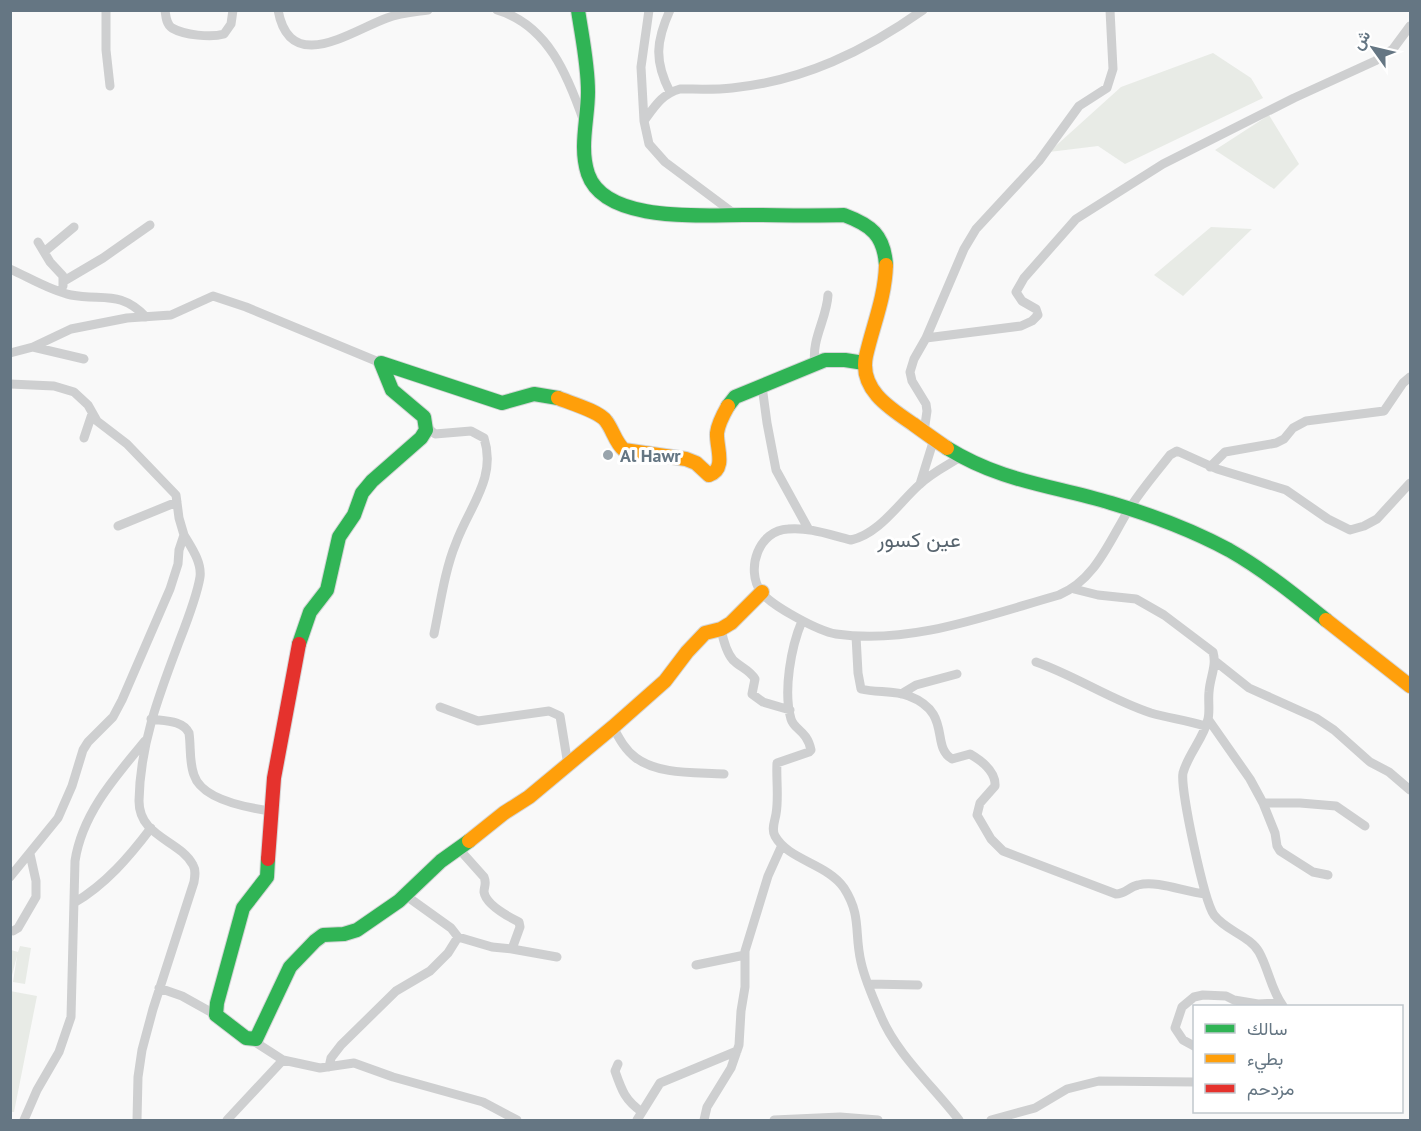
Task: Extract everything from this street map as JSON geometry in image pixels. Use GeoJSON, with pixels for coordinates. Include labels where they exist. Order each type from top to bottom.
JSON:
{"type":"FeatureCollection","features":[{"type":"Feature","properties":{"kind":"street"},"geometry":{"type":"LineString","coordinates":[[106,10],[106,50],[110,86]]}},
{"type":"Feature","properties":{"kind":"street"},"geometry":{"type":"LineString","coordinates":[[165,10],[167,21],[173,28],[203,37],[213,37],[224,34],[231,24],[233,10]]}},
{"type":"Feature","properties":{"kind":"street"},"geometry":{"type":"LineString","coordinates":[[278,10],[280,20],[289,36],[307,46],[319,45],[340,38],[386,18],[428,10]]}},
{"type":"Feature","properties":{"kind":"street"},"geometry":{"type":"LineString","coordinates":[[497,10],[523,21],[536,31],[549,48],[563,67],[584,124]]}},
{"type":"Feature","properties":{"kind":"street"},"geometry":{"type":"LineString","coordinates":[[578,10],[586,58],[588,96],[584,124],[584,156],[589,176],[595,186],[605,195],[630,207],[645,211],[736,215],[844,215],[864,221],[872,228],[884,248],[887,270],[880,310],[864,363],[867,380],[880,400],[962,456],[1000,475],[1078,494],[1200,536],[1263,571],[1287,588],[1387,670],[1410,686]]}},
{"type":"Feature","properties":{"kind":"street"},"geometry":{"type":"LineString","coordinates":[[649,10],[641,67],[644,121],[650,144],[656,153],[736,215]]}},
{"type":"Feature","properties":{"kind":"street"},"geometry":{"type":"LineString","coordinates":[[670,10],[660,32],[659,50],[660,73],[670,92]]}},
{"type":"Feature","properties":{"kind":"street"},"geometry":{"type":"LineString","coordinates":[[644,121],[663,97],[670,92],[680,89],[746,86],[774,81],[814,69],[866,47],[923,10]]}},
{"type":"Feature","properties":{"kind":"street"},"geometry":{"type":"LineString","coordinates":[[920,484],[929,435],[927,411],[910,372],[914,359],[926,338],[964,249],[976,229],[1039,161],[1079,106],[1107,88],[1113,69],[1110,10]]}},
{"type":"Feature","properties":{"kind":"street"},"geometry":{"type":"LineString","coordinates":[[926,338],[1021,327],[1032,321],[1038,315],[1036,309],[1022,301],[1016,292],[1024,278],[1076,219],[1163,164],[1294,98],[1374,61],[1393,48],[1410,26]]}},
{"type":"Feature","properties":{"kind":"street"},"geometry":{"type":"LineString","coordinates":[[62,286],[150,225]]}},
{"type":"Feature","properties":{"kind":"street"},"geometry":{"type":"LineString","coordinates":[[44,252],[74,227]]}},
{"type":"Feature","properties":{"kind":"street"},"geometry":{"type":"LineString","coordinates":[[39,242],[50,262],[63,276],[62,286]]}},
{"type":"Feature","properties":{"kind":"street"},"geometry":{"type":"LineString","coordinates":[[10,269],[62,286],[70,295],[121,298],[146,317]]}},
{"type":"Feature","properties":{"kind":"street"},"geometry":{"type":"LineString","coordinates":[[815,363],[816,343],[826,310],[828,294]]}},
{"type":"Feature","properties":{"kind":"street"},"geometry":{"type":"LineString","coordinates":[[10,353],[33,347],[71,329],[117,319],[171,315],[207,297],[219,297],[381,363],[502,403],[534,394],[556,397],[600,415],[606,420],[619,446],[624,450],[686,459],[696,463],[709,475],[718,469],[720,459],[717,431],[727,407],[735,397],[825,360],[864,363]]}},
{"type":"Feature","properties":{"kind":"street"},"geometry":{"type":"LineString","coordinates":[[33,347],[84,358]]}},
{"type":"Feature","properties":{"kind":"street"},"geometry":{"type":"LineString","coordinates":[[381,363],[386,381],[392,390],[420,414],[426,426],[435,434],[471,431],[484,438],[489,460],[486,479],[455,544],[434,634]]}},
{"type":"Feature","properties":{"kind":"street"},"geometry":{"type":"LineString","coordinates":[[1210,467],[1225,452],[1276,443],[1284,439],[1293,428],[1306,421],[1384,411],[1403,383],[1410,377]]}},
{"type":"Feature","properties":{"kind":"street"},"geometry":{"type":"LineString","coordinates":[[10,384],[66,388],[83,399],[102,426],[136,452],[176,495],[184,535],[197,558],[201,575],[151,719],[141,767],[140,812],[151,828],[186,857],[193,865],[195,872],[194,882],[159,988],[142,1050],[138,1077],[137,1120]]}},
{"type":"Feature","properties":{"kind":"street"},"geometry":{"type":"LineString","coordinates":[[762,386],[766,423],[776,470],[809,530]]}},
{"type":"Feature","properties":{"kind":"street"},"geometry":{"type":"LineString","coordinates":[[84,438],[92,414]]}},
{"type":"Feature","properties":{"kind":"street"},"geometry":{"type":"LineString","coordinates":[[216,1015],[217,1002],[243,908],[249,897],[265,882],[267,876],[271,811],[279,742],[299,644],[307,618],[329,585],[339,537],[354,515],[366,487],[421,438],[426,426]]}},
{"type":"Feature","properties":{"kind":"street"},"geometry":{"type":"LineString","coordinates":[[962,456],[920,484],[883,521],[855,540],[809,530],[775,531],[763,541],[757,552],[754,567],[756,581],[762,592],[802,621],[833,634],[886,636],[928,631],[1074,589],[1095,567],[1129,510],[1173,452],[1182,453],[1210,467],[1286,490],[1318,513],[1350,530],[1377,519],[1410,483]]}},
{"type":"Feature","properties":{"kind":"street"},"geometry":{"type":"LineString","coordinates":[[118,526],[177,502]]}},
{"type":"Feature","properties":{"kind":"street"},"geometry":{"type":"LineString","coordinates":[[10,877],[61,812],[72,786],[80,757],[88,742],[113,717],[122,700],[174,579],[184,535]]}},
{"type":"Feature","properties":{"kind":"street"},"geometry":{"type":"LineString","coordinates":[[1074,589],[1098,596],[1136,599],[1152,606],[1213,652],[1215,661],[1209,689],[1206,723],[1184,770],[1182,781],[1205,894],[1213,914],[1221,923],[1252,943],[1259,952],[1271,985],[1282,1005]]}},
{"type":"Feature","properties":{"kind":"street"},"geometry":{"type":"LineString","coordinates":[[252,1040],[260,1035],[290,967],[305,949],[323,935],[344,934],[357,930],[405,895],[441,861],[529,797],[613,727],[665,681],[705,633],[721,629],[737,617],[762,592]]}},
{"type":"Feature","properties":{"kind":"street"},"geometry":{"type":"LineString","coordinates":[[802,621],[792,655],[789,687],[790,710],[793,723],[803,731],[811,750],[809,753],[777,763],[777,800],[773,834],[782,845],[830,874],[843,886],[858,921],[861,962],[888,1029],[926,1081],[959,1120]]}},
{"type":"Feature","properties":{"kind":"street"},"geometry":{"type":"LineString","coordinates":[[721,629],[733,660],[750,672],[755,679],[752,694],[763,702],[790,710]]}},
{"type":"Feature","properties":{"kind":"street"},"geometry":{"type":"LineString","coordinates":[[855,636],[861,689],[908,695],[931,710],[940,726],[942,746],[948,756],[952,759],[970,754],[991,771],[995,777],[995,786],[980,803],[977,815],[991,838],[1003,851],[1116,894],[1122,894],[1138,885],[1166,886],[1205,894]]}},
{"type":"Feature","properties":{"kind":"street"},"geometry":{"type":"LineString","coordinates":[[1215,661],[1250,688],[1325,724],[1370,762],[1389,772],[1410,790]]}},
{"type":"Feature","properties":{"kind":"street"},"geometry":{"type":"LineString","coordinates":[[1036,662],[1060,670],[1101,692],[1150,713],[1206,723],[1250,779],[1263,803],[1280,851],[1313,872],[1328,875]]}},
{"type":"Feature","properties":{"kind":"street"},"geometry":{"type":"LineString","coordinates":[[902,694],[916,685],[957,674]]}},
{"type":"Feature","properties":{"kind":"street"},"geometry":{"type":"LineString","coordinates":[[440,707],[478,721],[549,711],[560,716],[568,765]]}},
{"type":"Feature","properties":{"kind":"street"},"geometry":{"type":"LineString","coordinates":[[151,719],[175,723],[186,728],[189,733],[194,776],[203,789],[231,803],[271,811]]}},
{"type":"Feature","properties":{"kind":"street"},"geometry":{"type":"LineString","coordinates":[[613,727],[624,746],[645,763],[660,768],[724,774]]}},
{"type":"Feature","properties":{"kind":"street"},"geometry":{"type":"LineString","coordinates":[[24,1120],[37,1090],[59,1052],[71,1017],[77,848],[86,822],[98,802],[146,740]]}},
{"type":"Feature","properties":{"kind":"street"},"geometry":{"type":"LineString","coordinates":[[1263,803],[1336,806],[1365,826]]}},
{"type":"Feature","properties":{"kind":"street"},"geometry":{"type":"LineString","coordinates":[[74,903],[109,877],[151,828]]}},
{"type":"Feature","properties":{"kind":"street"},"geometry":{"type":"LineString","coordinates":[[704,1120],[707,1107],[731,1068],[737,1052],[745,987],[745,956],[751,928],[768,876],[782,845]]}},
{"type":"Feature","properties":{"kind":"street"},"geometry":{"type":"LineString","coordinates":[[459,849],[484,877],[486,882],[484,892],[487,898],[504,914],[519,922],[512,949]]}},
{"type":"Feature","properties":{"kind":"street"},"geometry":{"type":"LineString","coordinates":[[13,931],[18,928],[36,897],[36,881],[30,854]]}},
{"type":"Feature","properties":{"kind":"street"},"geometry":{"type":"LineString","coordinates":[[405,895],[451,928],[458,938],[557,957]]}},
{"type":"Feature","properties":{"kind":"street"},"geometry":{"type":"LineString","coordinates":[[329,1067],[331,1058],[341,1045],[396,991],[435,966],[458,938]]}},
{"type":"Feature","properties":{"kind":"street"},"geometry":{"type":"LineString","coordinates":[[696,965],[745,956]]}},
{"type":"Feature","properties":{"kind":"street"},"geometry":{"type":"LineString","coordinates":[[869,984],[918,985]]}},
{"type":"Feature","properties":{"kind":"street"},"geometry":{"type":"LineString","coordinates":[[159,988],[182,996],[216,1015],[233,1029],[283,1060],[308,1066],[329,1067],[354,1063],[393,1077],[483,1102],[517,1120]]}},
{"type":"Feature","properties":{"kind":"street"},"geometry":{"type":"LineString","coordinates":[[1193,1045],[1183,1040],[1175,1028],[1182,1007],[1194,997],[1214,995],[1258,1004],[1282,1005]]}},
{"type":"Feature","properties":{"kind":"street"},"geometry":{"type":"LineString","coordinates":[[618,1064],[615,1071],[620,1086],[640,1116],[660,1083],[737,1052]]}},
{"type":"Feature","properties":{"kind":"street"},"geometry":{"type":"LineString","coordinates":[[227,1120],[283,1060]]}},
{"type":"Feature","properties":{"kind":"street"},"geometry":{"type":"LineString","coordinates":[[991,1120],[1035,1108],[1067,1089],[1099,1081],[1193,1082]]}},
{"type":"Feature","properties":{"kind":"street"},"geometry":{"type":"LineString","coordinates":[[774,1120],[840,1117],[878,1120]]}},
{"type":"Feature","properties":{"kind":"shaded area"},"geometry":{"type":"Polygon","coordinates":[[[1213,53],[1251,78],[1263,98],[1125,164],[1098,146],[1049,152],[1121,87],[1213,53]]]}},
{"type":"Feature","properties":{"kind":"shaded area"},"geometry":{"type":"Polygon","coordinates":[[[1269,115],[1299,164],[1274,189],[1215,150],[1269,115]]]}},
{"type":"Feature","properties":{"kind":"shaded area"},"geometry":{"type":"Polygon","coordinates":[[[1211,227],[1252,229],[1183,296],[1154,275],[1211,227]]]}},
{"type":"Feature","properties":{"kind":"shaded area"},"geometry":{"type":"Polygon","coordinates":[[[20,946],[31,948],[25,984],[13,982],[17,956],[11,979],[11,950],[18,952],[20,946]]]}},
{"type":"Feature","properties":{"kind":"shaded area"},"geometry":{"type":"Polygon","coordinates":[[[10,991],[37,996],[14,1112],[10,1112],[10,991]]]}},
{"type":"Feature","properties":{"kind":"traffic: fast"},"geometry":{"type":"LineString","coordinates":[[578,10],[588,82],[585,164],[598,190],[614,201],[634,209],[656,213],[844,215],[869,227],[879,239],[886,265]]}},
{"type":"Feature","properties":{"kind":"traffic: fast"},"geometry":{"type":"LineString","coordinates":[[728,406],[735,397],[825,360],[864,363]]}},
{"type":"Feature","properties":{"kind":"traffic: fast"},"geometry":{"type":"LineString","coordinates":[[299,644],[310,612],[327,590],[339,537],[354,515],[362,493],[372,481],[421,438],[426,430],[424,417],[392,390],[381,363],[502,403],[534,394],[558,398]]}},
{"type":"Feature","properties":{"kind":"traffic: fast"},"geometry":{"type":"LineString","coordinates":[[947,448],[1007,476],[1126,508],[1201,536],[1255,566],[1326,620]]}},
{"type":"Feature","properties":{"kind":"traffic: fast"},"geometry":{"type":"LineString","coordinates":[[268,859],[267,877],[243,908],[217,1003],[216,1015],[246,1038],[256,1039],[290,967],[315,941],[323,935],[344,934],[357,930],[399,901],[441,861],[469,841]]}},
{"type":"Feature","properties":{"kind":"traffic: slow"},"geometry":{"type":"LineString","coordinates":[[886,265],[881,300],[866,356],[867,378],[871,388],[886,404],[947,448]]}},
{"type":"Feature","properties":{"kind":"traffic: slow"},"geometry":{"type":"LineString","coordinates":[[558,398],[602,417],[624,450],[686,459],[696,463],[709,475],[718,468],[717,433],[728,406]]}},
{"type":"Feature","properties":{"kind":"traffic: slow"},"geometry":{"type":"LineString","coordinates":[[469,841],[504,813],[529,797],[613,727],[665,681],[705,633],[721,629],[731,623],[762,592]]}},
{"type":"Feature","properties":{"kind":"traffic: slow"},"geometry":{"type":"LineString","coordinates":[[1326,620],[1410,686]]}},
{"type":"Feature","properties":{"kind":"traffic: jam"},"geometry":{"type":"LineString","coordinates":[[268,859],[274,778],[299,644]]}},
{"type":"Feature","properties":{"kind":"place","name":"Al Hawr"},"geometry":{"type":"Point","coordinates":[608,455]}},
{"type":"Feature","properties":{"kind":"district","name":"عين كسور"},"geometry":{"type":"Point","coordinates":[919,539]}}]}
